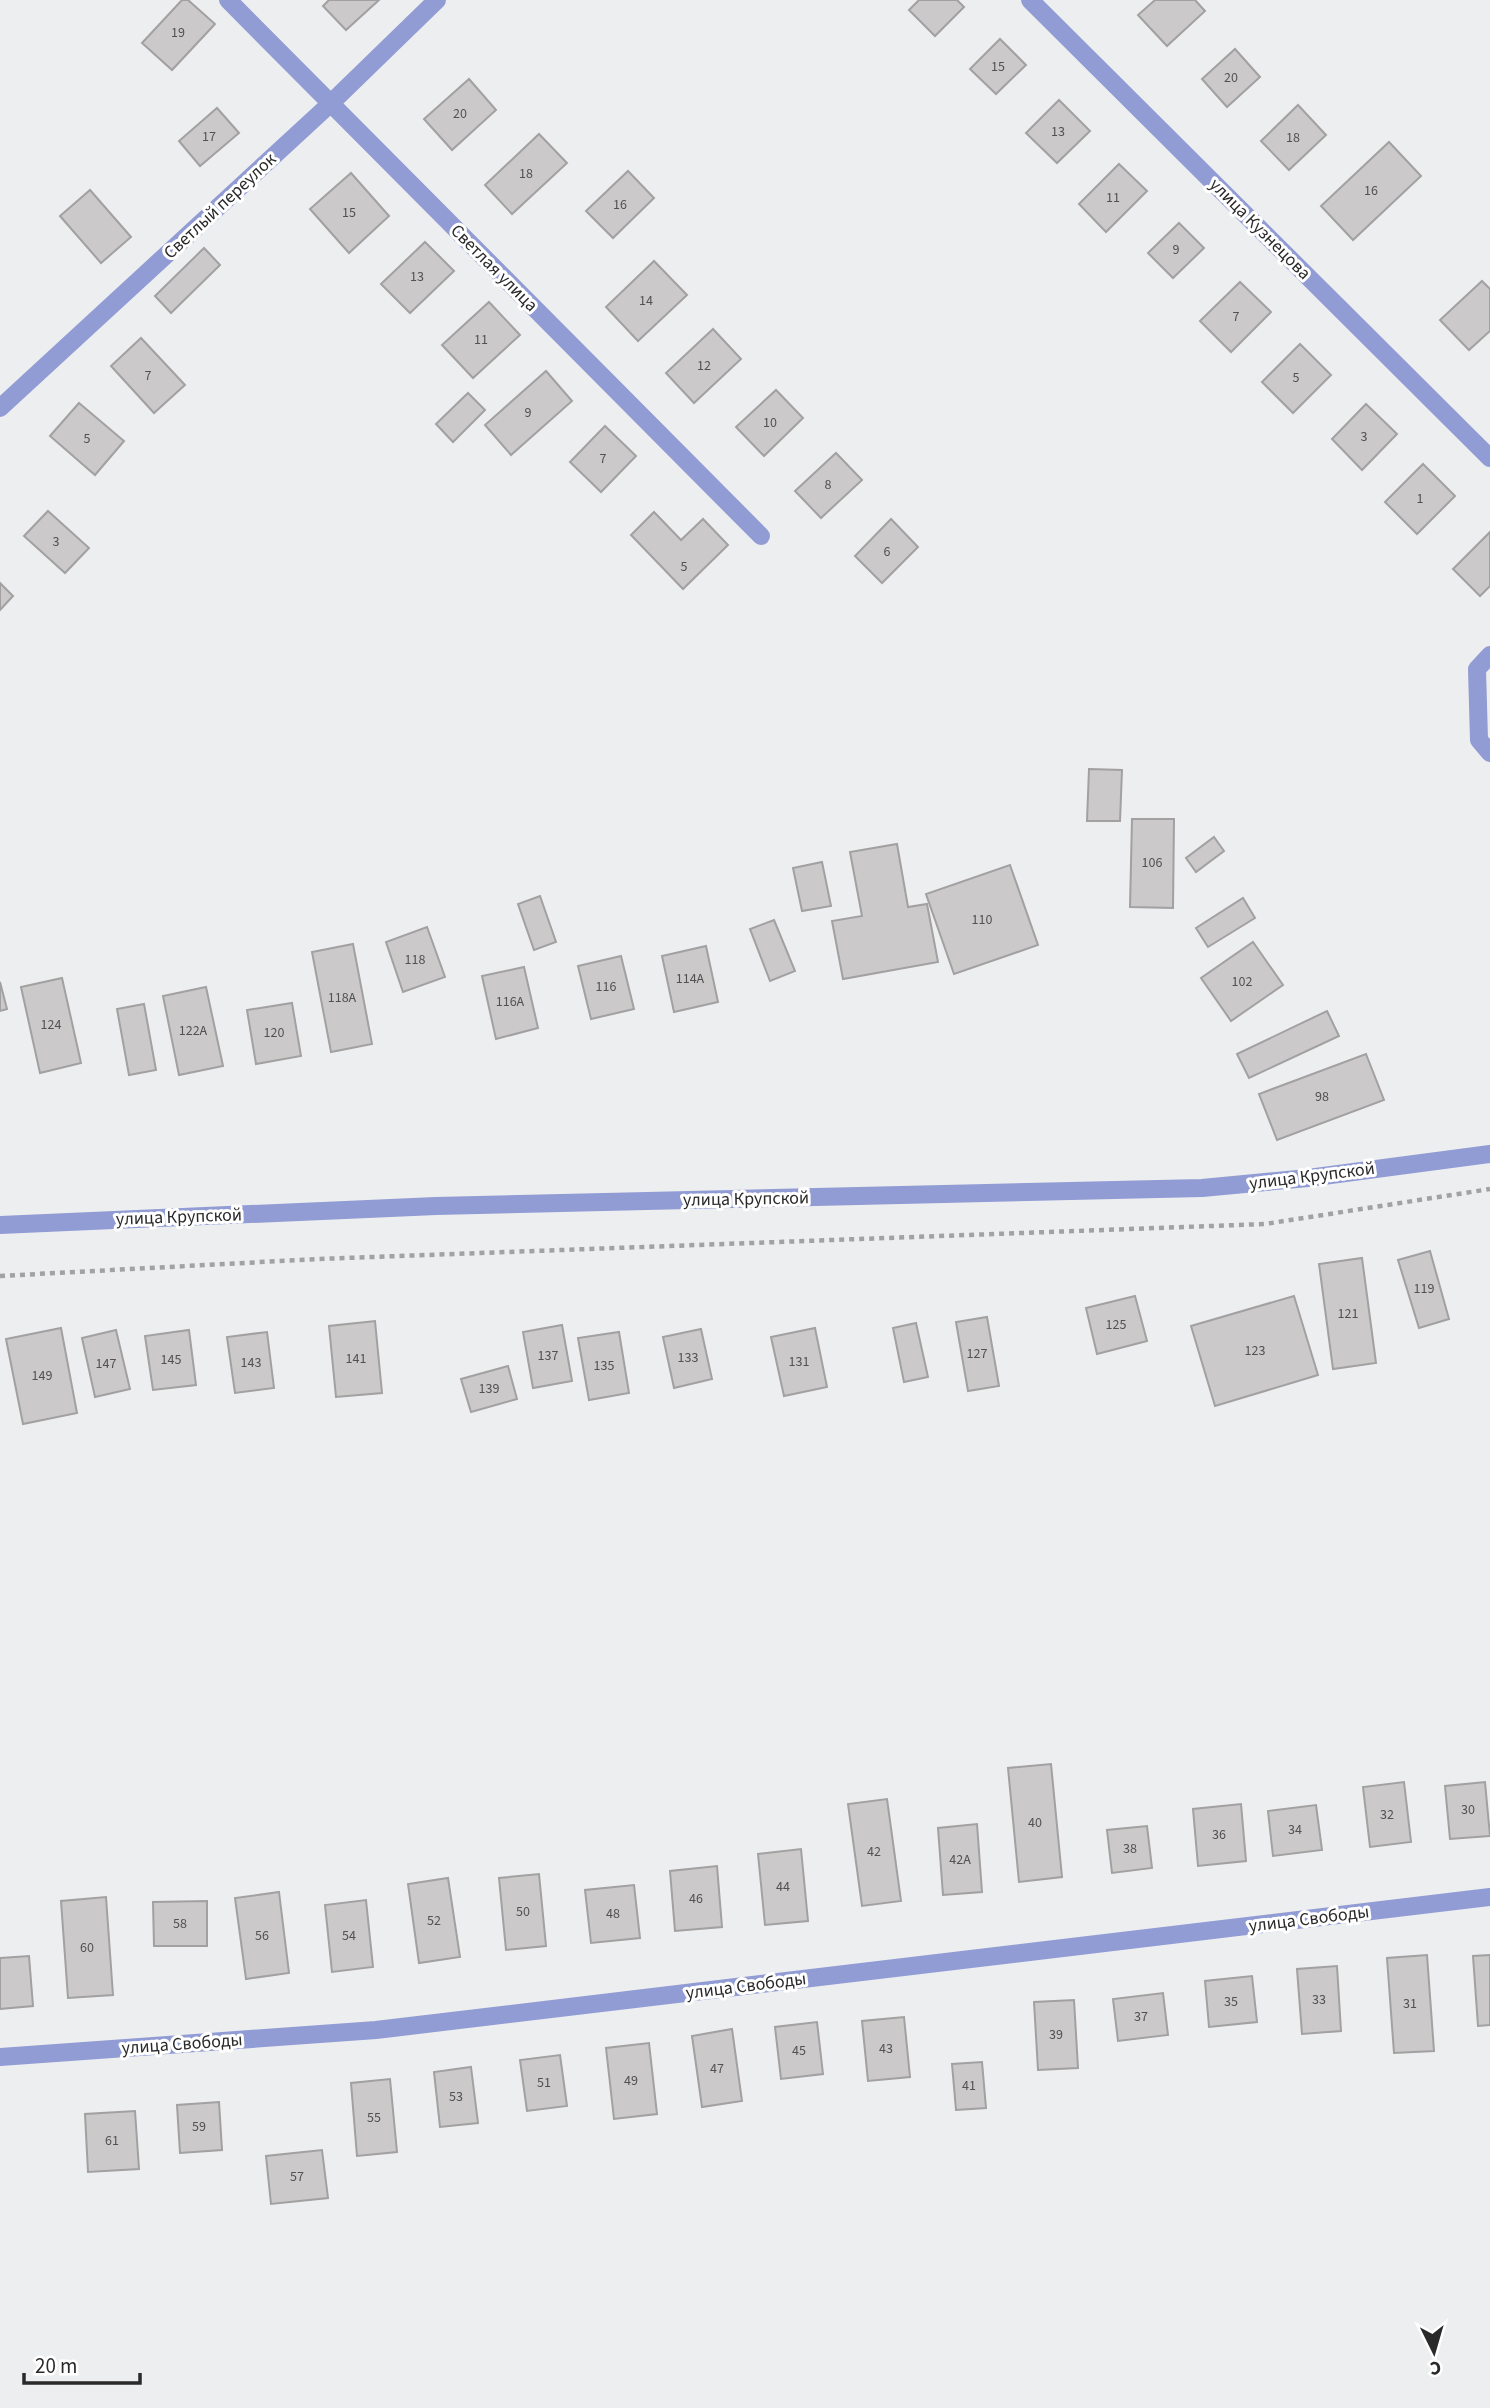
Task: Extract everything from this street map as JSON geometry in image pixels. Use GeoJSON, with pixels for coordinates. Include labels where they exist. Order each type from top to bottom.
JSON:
{"type":"FeatureCollection","features":[{"type":"Feature","properties":{"kind":"street","name":"Светлая улица"},"geometry":{"type":"LineString","coordinates":[[228,0],[761,536]]}},
{"type":"Feature","properties":{"kind":"street","name":"Светлый переулок"},"geometry":{"type":"LineString","coordinates":[[0,408],[330,104],[437,0]]}},
{"type":"Feature","properties":{"kind":"street","name":"улица Кузнецова"},"geometry":{"type":"LineString","coordinates":[[1030,0],[1490,458]]}},
{"type":"Feature","properties":{"kind":"street"},"geometry":{"type":"LineString","coordinates":[[1490,655],[1477,669],[1479,740],[1490,754]]}},
{"type":"Feature","properties":{"kind":"street","name":"улица Крупской"},"geometry":{"type":"LineString","coordinates":[[0,1225],[436,1206],[1202,1188],[1308,1178],[1490,1154]]}},
{"type":"Feature","properties":{"kind":"street","name":"улица Свободы"},"geometry":{"type":"LineString","coordinates":[[0,2057],[376,2030],[1490,1897]]}},
{"type":"Feature","properties":{"kind":"path"},"geometry":{"type":"LineString","coordinates":[[0,1276],[318,1259],[1265,1224],[1490,1189]]}},
{"type":"Feature","properties":{"kind":"building"},"geometry":{"type":"Polygon","coordinates":[[[182,0],[188,0],[215,24],[172,70],[142,43],[182,0]]]}},
{"type":"Feature","properties":{"kind":"building"},"geometry":{"type":"Polygon","coordinates":[[[329,0],[379,0],[346,30],[323,6],[329,0]]]}},
{"type":"Feature","properties":{"kind":"building"},"geometry":{"type":"Polygon","coordinates":[[[919,0],[957,0],[964,7],[935,36],[909,10],[919,0]]]}},
{"type":"Feature","properties":{"kind":"building"},"geometry":{"type":"Polygon","coordinates":[[[1155,0],[1195,0],[1205,11],[1167,46],[1138,15],[1155,0]]]}},
{"type":"Feature","properties":{"kind":"building"},"geometry":{"type":"Polygon","coordinates":[[[1000,39],[1026,65],[996,94],[970,69],[1000,39]]]}},
{"type":"Feature","properties":{"kind":"building"},"geometry":{"type":"Polygon","coordinates":[[[1235,49],[1260,77],[1227,107],[1202,79],[1235,49]]]}},
{"type":"Feature","properties":{"kind":"building"},"geometry":{"type":"Polygon","coordinates":[[[469,79],[496,110],[452,150],[424,119],[469,79]]]}},
{"type":"Feature","properties":{"kind":"building"},"geometry":{"type":"Polygon","coordinates":[[[1059,100],[1090,131],[1057,163],[1026,133],[1059,100]]]}},
{"type":"Feature","properties":{"kind":"building"},"geometry":{"type":"Polygon","coordinates":[[[1298,105],[1326,135],[1289,170],[1261,141],[1298,105]]]}},
{"type":"Feature","properties":{"kind":"building"},"geometry":{"type":"Polygon","coordinates":[[[217,108],[239,133],[200,166],[179,141],[217,108]]]}},
{"type":"Feature","properties":{"kind":"building"},"geometry":{"type":"Polygon","coordinates":[[[539,134],[567,163],[512,214],[485,185],[539,134]]]}},
{"type":"Feature","properties":{"kind":"building"},"geometry":{"type":"Polygon","coordinates":[[[1389,142],[1421,176],[1353,240],[1321,206],[1389,142]]]}},
{"type":"Feature","properties":{"kind":"building"},"geometry":{"type":"Polygon","coordinates":[[[1119,164],[1147,191],[1106,232],[1079,204],[1119,164]]]}},
{"type":"Feature","properties":{"kind":"building"},"geometry":{"type":"Polygon","coordinates":[[[628,171],[654,198],[613,238],[586,211],[628,171]]]}},
{"type":"Feature","properties":{"kind":"building"},"geometry":{"type":"Polygon","coordinates":[[[351,173],[389,216],[349,253],[310,209],[351,173]]]}},
{"type":"Feature","properties":{"kind":"building"},"geometry":{"type":"Polygon","coordinates":[[[90,190],[131,237],[101,263],[60,216],[90,190]]]}},
{"type":"Feature","properties":{"kind":"building"},"geometry":{"type":"Polygon","coordinates":[[[1179,223],[1204,248],[1173,278],[1148,253],[1179,223]]]}},
{"type":"Feature","properties":{"kind":"building"},"geometry":{"type":"Polygon","coordinates":[[[425,242],[454,271],[410,313],[381,284],[425,242]]]}},
{"type":"Feature","properties":{"kind":"building"},"geometry":{"type":"Polygon","coordinates":[[[204,248],[220,265],[171,313],[155,296],[204,248]]]}},
{"type":"Feature","properties":{"kind":"building"},"geometry":{"type":"Polygon","coordinates":[[[654,261],[687,295],[638,341],[606,307],[654,261]]]}},
{"type":"Feature","properties":{"kind":"building"},"geometry":{"type":"Polygon","coordinates":[[[1482,281],[1490,289],[1490,331],[1469,350],[1440,320],[1482,281]]]}},
{"type":"Feature","properties":{"kind":"building"},"geometry":{"type":"Polygon","coordinates":[[[1240,282],[1271,312],[1231,352],[1200,321],[1240,282]]]}},
{"type":"Feature","properties":{"kind":"building"},"geometry":{"type":"Polygon","coordinates":[[[489,302],[520,335],[473,378],[442,345],[489,302]]]}},
{"type":"Feature","properties":{"kind":"building"},"geometry":{"type":"Polygon","coordinates":[[[713,329],[741,359],[694,403],[666,373],[713,329]]]}},
{"type":"Feature","properties":{"kind":"building"},"geometry":{"type":"Polygon","coordinates":[[[141,338],[185,385],[154,413],[111,366],[141,338]]]}},
{"type":"Feature","properties":{"kind":"building"},"geometry":{"type":"Polygon","coordinates":[[[1300,344],[1331,375],[1293,413],[1262,382],[1300,344]]]}},
{"type":"Feature","properties":{"kind":"building"},"geometry":{"type":"Polygon","coordinates":[[[546,371],[572,401],[511,455],[485,425],[546,371]]]}},
{"type":"Feature","properties":{"kind":"building"},"geometry":{"type":"Polygon","coordinates":[[[776,390],[803,418],[764,456],[736,427],[776,390]]]}},
{"type":"Feature","properties":{"kind":"building"},"geometry":{"type":"Polygon","coordinates":[[[468,393],[485,410],[453,442],[436,424],[468,393]]]}},
{"type":"Feature","properties":{"kind":"building"},"geometry":{"type":"Polygon","coordinates":[[[79,403],[124,441],[95,475],[50,436],[79,403]]]}},
{"type":"Feature","properties":{"kind":"building"},"geometry":{"type":"Polygon","coordinates":[[[1366,404],[1397,434],[1362,470],[1332,439],[1366,404]]]}},
{"type":"Feature","properties":{"kind":"building"},"geometry":{"type":"Polygon","coordinates":[[[605,426],[636,456],[601,492],[570,462],[605,426]]]}},
{"type":"Feature","properties":{"kind":"building"},"geometry":{"type":"Polygon","coordinates":[[[836,453],[862,480],[821,518],[795,491],[836,453]]]}},
{"type":"Feature","properties":{"kind":"building"},"geometry":{"type":"Polygon","coordinates":[[[1423,464],[1455,496],[1417,534],[1385,502],[1423,464]]]}},
{"type":"Feature","properties":{"kind":"building"},"geometry":{"type":"Polygon","coordinates":[[[48,511],[89,548],[65,573],[24,536],[48,511]]]}},
{"type":"Feature","properties":{"kind":"building"},"geometry":{"type":"Polygon","coordinates":[[[654,512],[681,540],[703,519],[728,545],[683,589],[631,535],[654,512]]]}},
{"type":"Feature","properties":{"kind":"building"},"geometry":{"type":"Polygon","coordinates":[[[891,519],[918,547],[882,583],[855,556],[891,519]]]}},
{"type":"Feature","properties":{"kind":"building"},"geometry":{"type":"Polygon","coordinates":[[[1490,532],[1490,586],[1480,596],[1453,569],[1490,532]]]}},
{"type":"Feature","properties":{"kind":"building"},"geometry":{"type":"Polygon","coordinates":[[[0,583],[13,596],[0,610],[0,583]]]}},
{"type":"Feature","properties":{"kind":"building"},"geometry":{"type":"Polygon","coordinates":[[[1089,769],[1122,770],[1120,821],[1087,821],[1089,769]]]}},
{"type":"Feature","properties":{"kind":"building"},"geometry":{"type":"Polygon","coordinates":[[[1132,819],[1174,819],[1173,908],[1130,907],[1132,819]]]}},
{"type":"Feature","properties":{"kind":"building"},"geometry":{"type":"Polygon","coordinates":[[[1214,837],[1224,851],[1196,872],[1186,858],[1214,837]]]}},
{"type":"Feature","properties":{"kind":"building"},"geometry":{"type":"Polygon","coordinates":[[[897,844],[908,907],[927,904],[938,962],[843,979],[832,921],[862,916],[850,852],[897,844]]]}},
{"type":"Feature","properties":{"kind":"building"},"geometry":{"type":"Polygon","coordinates":[[[822,862],[831,906],[802,911],[793,868],[822,862]]]}},
{"type":"Feature","properties":{"kind":"building"},"geometry":{"type":"Polygon","coordinates":[[[1010,865],[1038,945],[954,974],[926,894],[1010,865]]]}},
{"type":"Feature","properties":{"kind":"building"},"geometry":{"type":"Polygon","coordinates":[[[540,896],[556,942],[534,950],[518,904],[540,896]]]}},
{"type":"Feature","properties":{"kind":"building"},"geometry":{"type":"Polygon","coordinates":[[[1243,898],[1255,918],[1208,947],[1196,928],[1243,898]]]}},
{"type":"Feature","properties":{"kind":"building"},"geometry":{"type":"Polygon","coordinates":[[[774,920],[795,971],[770,981],[750,929],[774,920]]]}},
{"type":"Feature","properties":{"kind":"building"},"geometry":{"type":"Polygon","coordinates":[[[427,927],[445,977],[403,992],[386,942],[427,927]]]}},
{"type":"Feature","properties":{"kind":"building"},"geometry":{"type":"Polygon","coordinates":[[[1253,942],[1283,985],[1231,1021],[1201,978],[1253,942]]]}},
{"type":"Feature","properties":{"kind":"building"},"geometry":{"type":"Polygon","coordinates":[[[353,944],[372,1044],[331,1052],[312,952],[353,944]]]}},
{"type":"Feature","properties":{"kind":"building"},"geometry":{"type":"Polygon","coordinates":[[[706,946],[718,1002],[674,1012],[662,956],[706,946]]]}},
{"type":"Feature","properties":{"kind":"building"},"geometry":{"type":"Polygon","coordinates":[[[621,956],[634,1009],[591,1019],[578,966],[621,956]]]}},
{"type":"Feature","properties":{"kind":"building"},"geometry":{"type":"Polygon","coordinates":[[[524,967],[538,1028],[496,1039],[482,976],[524,967]]]}},
{"type":"Feature","properties":{"kind":"building"},"geometry":{"type":"Polygon","coordinates":[[[62,978],[81,1063],[40,1073],[21,987],[62,978]]]}},
{"type":"Feature","properties":{"kind":"building"},"geometry":{"type":"Polygon","coordinates":[[[0,982],[7,1009],[0,1011],[0,982]]]}},
{"type":"Feature","properties":{"kind":"building"},"geometry":{"type":"Polygon","coordinates":[[[206,987],[223,1066],[179,1075],[163,996],[206,987]]]}},
{"type":"Feature","properties":{"kind":"building"},"geometry":{"type":"Polygon","coordinates":[[[292,1003],[301,1056],[256,1064],[247,1010],[292,1003]]]}},
{"type":"Feature","properties":{"kind":"building"},"geometry":{"type":"Polygon","coordinates":[[[144,1004],[156,1070],[129,1075],[117,1009],[144,1004]]]}},
{"type":"Feature","properties":{"kind":"building"},"geometry":{"type":"Polygon","coordinates":[[[1327,1011],[1339,1036],[1249,1078],[1237,1054],[1327,1011]]]}},
{"type":"Feature","properties":{"kind":"building"},"geometry":{"type":"Polygon","coordinates":[[[1366,1054],[1384,1100],[1277,1140],[1259,1094],[1366,1054]]]}},
{"type":"Feature","properties":{"kind":"building"},"geometry":{"type":"Polygon","coordinates":[[[1430,1251],[1449,1319],[1419,1328],[1398,1260],[1430,1251]]]}},
{"type":"Feature","properties":{"kind":"building"},"geometry":{"type":"Polygon","coordinates":[[[1362,1258],[1376,1363],[1333,1369],[1319,1264],[1362,1258]]]}},
{"type":"Feature","properties":{"kind":"building"},"geometry":{"type":"Polygon","coordinates":[[[1135,1296],[1147,1341],[1097,1354],[1086,1308],[1135,1296]]]}},
{"type":"Feature","properties":{"kind":"building"},"geometry":{"type":"Polygon","coordinates":[[[1294,1296],[1318,1375],[1215,1406],[1191,1326],[1294,1296]]]}},
{"type":"Feature","properties":{"kind":"building"},"geometry":{"type":"Polygon","coordinates":[[[987,1317],[999,1386],[968,1391],[956,1322],[987,1317]]]}},
{"type":"Feature","properties":{"kind":"building"},"geometry":{"type":"Polygon","coordinates":[[[375,1321],[382,1393],[336,1397],[329,1326],[375,1321]]]}},
{"type":"Feature","properties":{"kind":"building"},"geometry":{"type":"Polygon","coordinates":[[[916,1323],[928,1377],[904,1382],[893,1328],[916,1323]]]}},
{"type":"Feature","properties":{"kind":"building"},"geometry":{"type":"Polygon","coordinates":[[[562,1325],[572,1381],[533,1388],[523,1332],[562,1325]]]}},
{"type":"Feature","properties":{"kind":"building"},"geometry":{"type":"Polygon","coordinates":[[[61,1328],[77,1413],[23,1424],[6,1339],[61,1328]]]}},
{"type":"Feature","properties":{"kind":"building"},"geometry":{"type":"Polygon","coordinates":[[[815,1328],[827,1387],[784,1396],[771,1337],[815,1328]]]}},
{"type":"Feature","properties":{"kind":"building"},"geometry":{"type":"Polygon","coordinates":[[[701,1329],[712,1379],[674,1388],[663,1337],[701,1329]]]}},
{"type":"Feature","properties":{"kind":"building"},"geometry":{"type":"Polygon","coordinates":[[[116,1330],[130,1389],[95,1397],[82,1338],[116,1330]]]}},
{"type":"Feature","properties":{"kind":"building"},"geometry":{"type":"Polygon","coordinates":[[[189,1330],[196,1385],[153,1390],[145,1336],[189,1330]]]}},
{"type":"Feature","properties":{"kind":"building"},"geometry":{"type":"Polygon","coordinates":[[[267,1332],[274,1388],[235,1393],[227,1337],[267,1332]]]}},
{"type":"Feature","properties":{"kind":"building"},"geometry":{"type":"Polygon","coordinates":[[[619,1332],[629,1393],[589,1400],[578,1338],[619,1332]]]}},
{"type":"Feature","properties":{"kind":"building"},"geometry":{"type":"Polygon","coordinates":[[[508,1366],[517,1399],[471,1412],[461,1379],[508,1366]]]}},
{"type":"Feature","properties":{"kind":"building"},"geometry":{"type":"Polygon","coordinates":[[[1051,1764],[1062,1877],[1019,1882],[1008,1768],[1051,1764]]]}},
{"type":"Feature","properties":{"kind":"building"},"geometry":{"type":"Polygon","coordinates":[[[1404,1782],[1411,1842],[1370,1847],[1363,1787],[1404,1782]]]}},
{"type":"Feature","properties":{"kind":"building"},"geometry":{"type":"Polygon","coordinates":[[[1485,1782],[1490,1836],[1450,1839],[1445,1786],[1485,1782]]]}},
{"type":"Feature","properties":{"kind":"building"},"geometry":{"type":"Polygon","coordinates":[[[887,1799],[901,1901],[862,1906],[848,1804],[887,1799]]]}},
{"type":"Feature","properties":{"kind":"building"},"geometry":{"type":"Polygon","coordinates":[[[1241,1804],[1246,1861],[1198,1866],[1193,1809],[1241,1804]]]}},
{"type":"Feature","properties":{"kind":"building"},"geometry":{"type":"Polygon","coordinates":[[[1316,1805],[1322,1850],[1273,1856],[1268,1811],[1316,1805]]]}},
{"type":"Feature","properties":{"kind":"building"},"geometry":{"type":"Polygon","coordinates":[[[977,1824],[982,1892],[943,1895],[938,1828],[977,1824]]]}},
{"type":"Feature","properties":{"kind":"building"},"geometry":{"type":"Polygon","coordinates":[[[1147,1826],[1152,1868],[1112,1873],[1107,1830],[1147,1826]]]}},
{"type":"Feature","properties":{"kind":"building"},"geometry":{"type":"Polygon","coordinates":[[[801,1849],[808,1921],[765,1925],[758,1854],[801,1849]]]}},
{"type":"Feature","properties":{"kind":"building"},"geometry":{"type":"Polygon","coordinates":[[[717,1866],[722,1927],[675,1931],[670,1871],[717,1866]]]}},
{"type":"Feature","properties":{"kind":"building"},"geometry":{"type":"Polygon","coordinates":[[[539,1874],[546,1946],[506,1950],[499,1878],[539,1874]]]}},
{"type":"Feature","properties":{"kind":"building"},"geometry":{"type":"Polygon","coordinates":[[[448,1878],[460,1957],[419,1963],[408,1884],[448,1878]]]}},
{"type":"Feature","properties":{"kind":"building"},"geometry":{"type":"Polygon","coordinates":[[[634,1885],[640,1938],[591,1943],[585,1890],[634,1885]]]}},
{"type":"Feature","properties":{"kind":"building"},"geometry":{"type":"Polygon","coordinates":[[[279,1892],[289,1973],[246,1979],[235,1898],[279,1892]]]}},
{"type":"Feature","properties":{"kind":"building"},"geometry":{"type":"Polygon","coordinates":[[[106,1897],[113,1995],[68,1998],[61,1901],[106,1897]]]}},
{"type":"Feature","properties":{"kind":"building"},"geometry":{"type":"Polygon","coordinates":[[[366,1900],[373,1967],[332,1972],[325,1905],[366,1900]]]}},
{"type":"Feature","properties":{"kind":"building"},"geometry":{"type":"Polygon","coordinates":[[[207,1901],[207,1946],[154,1946],[153,1902],[207,1901]]]}},
{"type":"Feature","properties":{"kind":"building"},"geometry":{"type":"Polygon","coordinates":[[[1427,1955],[1434,2051],[1394,2053],[1387,1958],[1427,1955]]]}},
{"type":"Feature","properties":{"kind":"building"},"geometry":{"type":"Polygon","coordinates":[[[1490,1955],[1490,2025],[1478,2026],[1473,1956],[1490,1955]]]}},
{"type":"Feature","properties":{"kind":"building"},"geometry":{"type":"Polygon","coordinates":[[[29,1956],[33,2006],[0,2009],[0,1958],[29,1956]]]}},
{"type":"Feature","properties":{"kind":"building"},"geometry":{"type":"Polygon","coordinates":[[[1337,1966],[1341,2031],[1302,2034],[1297,1969],[1337,1966]]]}},
{"type":"Feature","properties":{"kind":"building"},"geometry":{"type":"Polygon","coordinates":[[[1252,1976],[1257,2022],[1209,2027],[1205,1981],[1252,1976]]]}},
{"type":"Feature","properties":{"kind":"building"},"geometry":{"type":"Polygon","coordinates":[[[1163,1993],[1168,2035],[1118,2041],[1113,1999],[1163,1993]]]}},
{"type":"Feature","properties":{"kind":"building"},"geometry":{"type":"Polygon","coordinates":[[[1074,2000],[1078,2068],[1038,2070],[1034,2002],[1074,2000]]]}},
{"type":"Feature","properties":{"kind":"building"},"geometry":{"type":"Polygon","coordinates":[[[904,2017],[910,2077],[868,2081],[862,2021],[904,2017]]]}},
{"type":"Feature","properties":{"kind":"building"},"geometry":{"type":"Polygon","coordinates":[[[817,2022],[823,2074],[781,2079],[775,2027],[817,2022]]]}},
{"type":"Feature","properties":{"kind":"building"},"geometry":{"type":"Polygon","coordinates":[[[732,2029],[742,2101],[702,2107],[692,2036],[732,2029]]]}},
{"type":"Feature","properties":{"kind":"building"},"geometry":{"type":"Polygon","coordinates":[[[649,2043],[657,2114],[614,2119],[606,2048],[649,2043]]]}},
{"type":"Feature","properties":{"kind":"building"},"geometry":{"type":"Polygon","coordinates":[[[560,2055],[567,2106],[527,2111],[520,2060],[560,2055]]]}},
{"type":"Feature","properties":{"kind":"building"},"geometry":{"type":"Polygon","coordinates":[[[982,2062],[986,2108],[956,2110],[952,2064],[982,2062]]]}},
{"type":"Feature","properties":{"kind":"building"},"geometry":{"type":"Polygon","coordinates":[[[471,2067],[478,2123],[440,2127],[434,2072],[471,2067]]]}},
{"type":"Feature","properties":{"kind":"building"},"geometry":{"type":"Polygon","coordinates":[[[390,2079],[397,2152],[357,2156],[351,2083],[390,2079]]]}},
{"type":"Feature","properties":{"kind":"building"},"geometry":{"type":"Polygon","coordinates":[[[219,2102],[222,2150],[180,2153],[177,2105],[219,2102]]]}},
{"type":"Feature","properties":{"kind":"building"},"geometry":{"type":"Polygon","coordinates":[[[135,2111],[139,2169],[88,2172],[85,2114],[135,2111]]]}},
{"type":"Feature","properties":{"kind":"building"},"geometry":{"type":"Polygon","coordinates":[[[322,2150],[328,2198],[271,2204],[266,2156],[322,2150]]]}}]}
